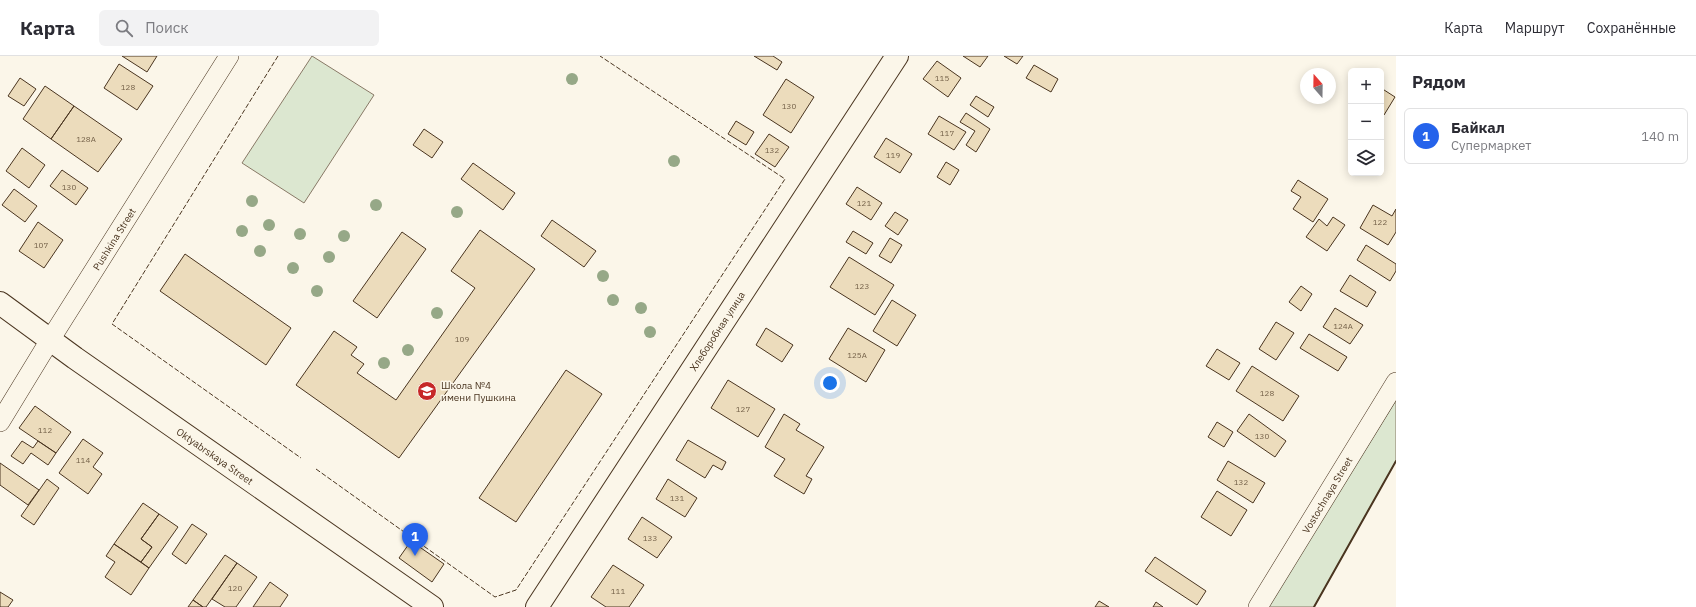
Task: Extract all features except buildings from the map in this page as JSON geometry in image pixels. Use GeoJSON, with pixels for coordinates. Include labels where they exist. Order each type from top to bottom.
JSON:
{"type":"FeatureCollection","features":[{"type":"Feature","properties":{"kind":"street","name":"Pushkina Street"},"geometry":{"type":"LineString","coordinates":[[0,422],[229,56]]}},
{"type":"Feature","properties":{"kind":"street","name":"Хлеборобная улица"},"geometry":{"type":"LineString","coordinates":[[537,607],[897,56]]}},
{"type":"Feature","properties":{"kind":"street","name":"Oktyabrskaya Street"},"geometry":{"type":"LineString","coordinates":[[0,303],[50,340],[432,607]]}},
{"type":"Feature","properties":{"kind":"street","name":"Vostochnaya Street"},"geometry":{"type":"LineString","coordinates":[[1258,607],[1396,382]]}},
{"type":"Feature","properties":{"kind":"green space"},"geometry":{"type":"Polygon","coordinates":[[[312,56],[374,95],[304,203],[242,163],[312,56]]]}},
{"type":"Feature","properties":{"kind":"green space"},"geometry":{"type":"Polygon","coordinates":[[[1396,400],[1396,461],[1314,607],[1268,607],[1396,400]]]}},
{"type":"Feature","properties":{"kind":"fence"},"geometry":{"type":"LineString","coordinates":[[278,56],[112,324],[301,458]]}},
{"type":"Feature","properties":{"kind":"fence"},"geometry":{"type":"LineString","coordinates":[[316,469],[495,597],[516,590],[785,179],[600,56]]}},
{"type":"Feature","properties":{"kind":"wall"},"geometry":{"type":"LineString","coordinates":[[1314,607],[1396,461]]}},
{"type":"Feature","properties":{"kind":"place","name":"Школа №4 имени Пушкина"},"geometry":{"type":"Point","coordinates":[427,391]}},
{"type":"Feature","properties":{"kind":"place","name":"Байкал"},"geometry":{"type":"Point","coordinates":[415,556]}}]}
